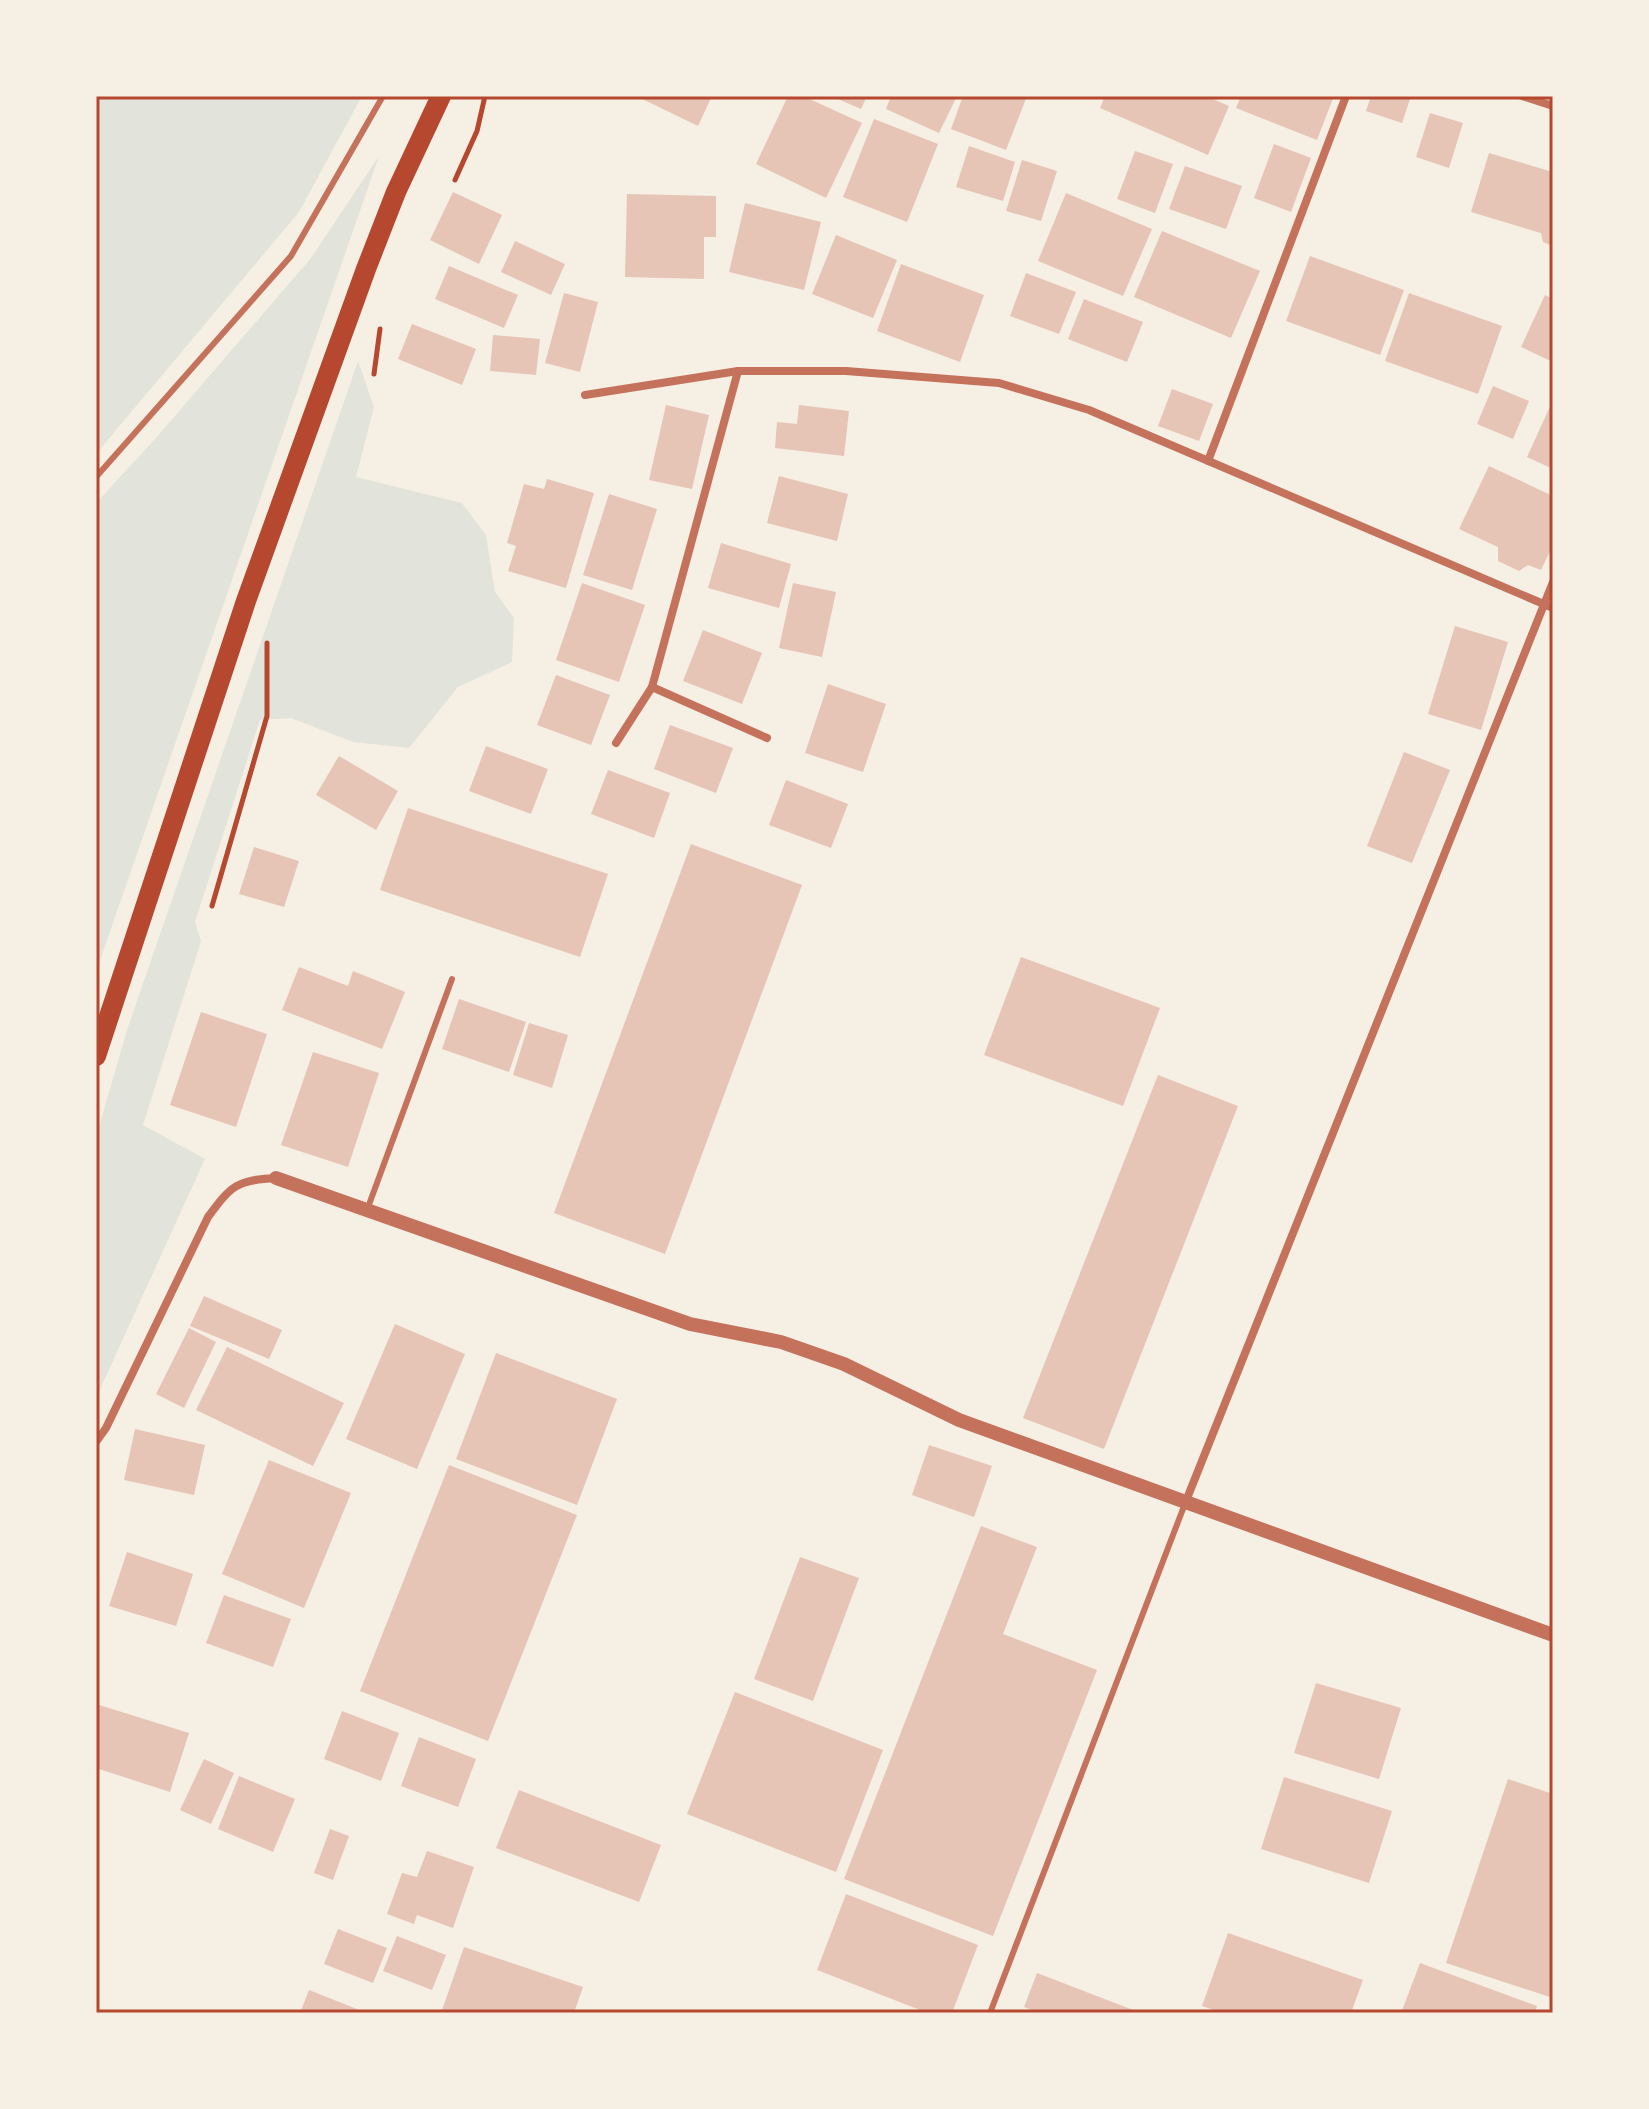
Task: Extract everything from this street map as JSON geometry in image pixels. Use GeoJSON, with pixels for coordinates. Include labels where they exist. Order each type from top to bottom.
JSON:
{"type":"FeatureCollection","features":[{"type":"Feature","properties":{"kind":"main road"},"geometry":{"type":"LineString","coordinates":[[96,1056],[246,601],[366,269],[396,192],[441,96]]}},
{"type":"Feature","properties":{"kind":"street"},"geometry":{"type":"LineString","coordinates":[[1208,461],[1346,96]]}},
{"type":"Feature","properties":{"kind":"street"},"geometry":{"type":"LineString","coordinates":[[1522,96],[1553,106]]}},
{"type":"Feature","properties":{"kind":"street"},"geometry":{"type":"LineString","coordinates":[[616,743],[652,687],[738,371]]}},
{"type":"Feature","properties":{"kind":"street"},"geometry":{"type":"LineString","coordinates":[[585,395],[738,371],[846,371],[999,383],[1089,410],[1548,607]]}},
{"type":"Feature","properties":{"kind":"street"},"geometry":{"type":"LineString","coordinates":[[1186,1501],[1548,607],[1553,582]]}},
{"type":"Feature","properties":{"kind":"street"},"geometry":{"type":"LineString","coordinates":[[652,687],[767,738]]}},
{"type":"Feature","properties":{"kind":"street"},"geometry":{"type":"LineString","coordinates":[[96,1442],[106,1428],[208,1217],[228,1190],[250,1179],[276,1178],[690,1324],[781,1342],[844,1364],[959,1420],[1553,1635]]}},
{"type":"Feature","properties":{"kind":"lane"},"geometry":{"type":"LineString","coordinates":[[96,477],[291,256],[383,96]]}},
{"type":"Feature","properties":{"kind":"lane"},"geometry":{"type":"LineString","coordinates":[[367,1210],[452,979]]}},
{"type":"Feature","properties":{"kind":"lane"},"geometry":{"type":"LineString","coordinates":[[990,2013],[1186,1501]]}},
{"type":"Feature","properties":{"kind":"path"},"geometry":{"type":"LineString","coordinates":[[455,180],[477,131],[485,96]]}},
{"type":"Feature","properties":{"kind":"path"},"geometry":{"type":"LineString","coordinates":[[212,906],[267,716],[267,629],[246,601]]}},
{"type":"Feature","properties":{"kind":"shaded area"},"geometry":{"type":"Polygon","coordinates":[[[96,96],[362,96],[299,212],[96,454],[96,96]]]}},
{"type":"Feature","properties":{"kind":"shaded area"},"geometry":{"type":"Polygon","coordinates":[[[379,156],[96,972],[96,503],[311,258],[379,156]]]}},
{"type":"Feature","properties":{"kind":"shaded area"},"geometry":{"type":"Polygon","coordinates":[[[358,361],[374,407],[356,477],[462,503],[486,535],[495,592],[514,618],[512,662],[458,687],[409,748],[353,742],[291,718],[260,720],[195,922],[201,941],[143,1125],[205,1159],[96,1398],[96,1137],[127,1030],[358,361]]]}},
{"type":"Feature","properties":{"kind":"building"},"geometry":{"type":"Polygon","coordinates":[[[636,96],[712,96],[698,126],[636,96]]]}},
{"type":"Feature","properties":{"kind":"building"},"geometry":{"type":"Polygon","coordinates":[[[788,96],[803,96],[862,123],[826,198],[756,164],[788,96]]]}},
{"type":"Feature","properties":{"kind":"building"},"geometry":{"type":"Polygon","coordinates":[[[831,96],[867,96],[861,109],[831,96]]]}},
{"type":"Feature","properties":{"kind":"building"},"geometry":{"type":"Polygon","coordinates":[[[891,96],[957,96],[939,133],[886,109],[891,96]]]}},
{"type":"Feature","properties":{"kind":"building"},"geometry":{"type":"Polygon","coordinates":[[[963,96],[1027,96],[1006,150],[951,129],[963,96]]]}},
{"type":"Feature","properties":{"kind":"building"},"geometry":{"type":"Polygon","coordinates":[[[1105,96],[1206,96],[1229,106],[1208,155],[1100,108],[1105,96]]]}},
{"type":"Feature","properties":{"kind":"building"},"geometry":{"type":"Polygon","coordinates":[[[1241,96],[1334,96],[1317,140],[1236,108],[1241,96]]]}},
{"type":"Feature","properties":{"kind":"building"},"geometry":{"type":"Polygon","coordinates":[[[1371,96],[1411,96],[1402,123],[1366,111],[1371,96]]]}},
{"type":"Feature","properties":{"kind":"building"},"geometry":{"type":"Polygon","coordinates":[[[1430,113],[1463,123],[1449,168],[1416,157],[1430,113]]]}},
{"type":"Feature","properties":{"kind":"building"},"geometry":{"type":"Polygon","coordinates":[[[874,119],[938,144],[907,222],[843,197],[874,119]]]}},
{"type":"Feature","properties":{"kind":"building"},"geometry":{"type":"Polygon","coordinates":[[[1274,144],[1311,158],[1291,212],[1254,198],[1274,144]]]}},
{"type":"Feature","properties":{"kind":"building"},"geometry":{"type":"Polygon","coordinates":[[[969,146],[1015,162],[1003,201],[956,187],[969,146]]]}},
{"type":"Feature","properties":{"kind":"building"},"geometry":{"type":"Polygon","coordinates":[[[1135,151],[1173,164],[1155,213],[1117,199],[1135,151]]]}},
{"type":"Feature","properties":{"kind":"building"},"geometry":{"type":"Polygon","coordinates":[[[1489,153],[1553,172],[1553,246],[1543,242],[1541,233],[1471,212],[1489,153]]]}},
{"type":"Feature","properties":{"kind":"building"},"geometry":{"type":"Polygon","coordinates":[[[1022,160],[1057,171],[1041,221],[1006,211],[1022,160]]]}},
{"type":"Feature","properties":{"kind":"building"},"geometry":{"type":"Polygon","coordinates":[[[1185,166],[1242,186],[1226,229],[1169,209],[1185,166]]]}},
{"type":"Feature","properties":{"kind":"building"},"geometry":{"type":"Polygon","coordinates":[[[453,192],[502,215],[479,264],[430,240],[453,192]]]}},
{"type":"Feature","properties":{"kind":"building"},"geometry":{"type":"Polygon","coordinates":[[[1066,193],[1152,229],[1123,296],[1038,261],[1066,193]]]}},
{"type":"Feature","properties":{"kind":"building"},"geometry":{"type":"Polygon","coordinates":[[[627,194],[716,196],[716,237],[704,237],[704,279],[625,277],[627,194]]]}},
{"type":"Feature","properties":{"kind":"building"},"geometry":{"type":"Polygon","coordinates":[[[745,203],[821,222],[804,290],[729,272],[745,203]]]}},
{"type":"Feature","properties":{"kind":"building"},"geometry":{"type":"Polygon","coordinates":[[[1162,231],[1260,271],[1231,338],[1134,297],[1162,231]]]}},
{"type":"Feature","properties":{"kind":"building"},"geometry":{"type":"Polygon","coordinates":[[[836,235],[897,260],[873,318],[812,294],[836,235]]]}},
{"type":"Feature","properties":{"kind":"building"},"geometry":{"type":"Polygon","coordinates":[[[515,241],[565,264],[551,295],[501,272],[515,241]]]}},
{"type":"Feature","properties":{"kind":"building"},"geometry":{"type":"Polygon","coordinates":[[[1310,256],[1404,290],[1380,355],[1286,321],[1310,256]]]}},
{"type":"Feature","properties":{"kind":"building"},"geometry":{"type":"Polygon","coordinates":[[[901,264],[984,295],[960,362],[877,331],[901,264]]]}},
{"type":"Feature","properties":{"kind":"building"},"geometry":{"type":"Polygon","coordinates":[[[449,266],[518,295],[504,328],[435,299],[449,266]]]}},
{"type":"Feature","properties":{"kind":"building"},"geometry":{"type":"Polygon","coordinates":[[[1026,273],[1076,292],[1059,334],[1010,316],[1026,273]]]}},
{"type":"Feature","properties":{"kind":"building"},"geometry":{"type":"Polygon","coordinates":[[[564,293],[598,302],[580,372],[545,363],[564,293]]]}},
{"type":"Feature","properties":{"kind":"building"},"geometry":{"type":"Polygon","coordinates":[[[1409,293],[1502,326],[1478,394],[1385,361],[1409,293]]]}},
{"type":"Feature","properties":{"kind":"building"},"geometry":{"type":"Polygon","coordinates":[[[1545,295],[1553,299],[1553,362],[1521,347],[1545,295]]]}},
{"type":"Feature","properties":{"kind":"building"},"geometry":{"type":"Polygon","coordinates":[[[1084,299],[1143,322],[1127,362],[1068,339],[1084,299]]]}},
{"type":"Feature","properties":{"kind":"building"},"geometry":{"type":"Polygon","coordinates":[[[412,324],[476,349],[462,385],[398,359],[412,324]]]}},
{"type":"Feature","properties":{"kind":"building"},"geometry":{"type":"Polygon","coordinates":[[[493,335],[540,339],[536,375],[490,371],[493,335]]]}},
{"type":"Feature","properties":{"kind":"building"},"geometry":{"type":"Polygon","coordinates":[[[1493,386],[1529,401],[1513,439],[1477,424],[1493,386]]]}},
{"type":"Feature","properties":{"kind":"building"},"geometry":{"type":"Polygon","coordinates":[[[1172,389],[1213,404],[1199,441],[1158,426],[1172,389]]]}},
{"type":"Feature","properties":{"kind":"building"},"geometry":{"type":"Polygon","coordinates":[[[1553,400],[1553,469],[1527,457],[1553,400]]]}},
{"type":"Feature","properties":{"kind":"building"},"geometry":{"type":"Polygon","coordinates":[[[666,405],[709,415],[692,489],[649,480],[666,405]]]}},
{"type":"Feature","properties":{"kind":"building"},"geometry":{"type":"Polygon","coordinates":[[[799,405],[849,411],[844,456],[775,448],[777,422],[797,424],[799,405]]]}},
{"type":"Feature","properties":{"kind":"building"},"geometry":{"type":"Polygon","coordinates":[[[1489,466],[1553,496],[1553,545],[1541,570],[1528,565],[1519,571],[1498,561],[1498,547],[1459,529],[1489,466]]]}},
{"type":"Feature","properties":{"kind":"building"},"geometry":{"type":"Polygon","coordinates":[[[779,476],[848,494],[837,541],[767,523],[779,476]]]}},
{"type":"Feature","properties":{"kind":"building"},"geometry":{"type":"Polygon","coordinates":[[[547,479],[594,493],[566,588],[508,571],[516,546],[507,543],[524,484],[544,489],[547,479]]]}},
{"type":"Feature","properties":{"kind":"building"},"geometry":{"type":"Polygon","coordinates":[[[609,494],[657,509],[632,590],[583,575],[609,494]]]}},
{"type":"Feature","properties":{"kind":"building"},"geometry":{"type":"Polygon","coordinates":[[[721,543],[791,564],[779,608],[708,588],[721,543]]]}},
{"type":"Feature","properties":{"kind":"building"},"geometry":{"type":"Polygon","coordinates":[[[582,583],[645,605],[619,682],[556,660],[582,583]]]}},
{"type":"Feature","properties":{"kind":"building"},"geometry":{"type":"Polygon","coordinates":[[[793,583],[836,592],[822,657],[779,648],[793,583]]]}},
{"type":"Feature","properties":{"kind":"building"},"geometry":{"type":"Polygon","coordinates":[[[1455,626],[1508,642],[1481,730],[1428,714],[1455,626]]]}},
{"type":"Feature","properties":{"kind":"building"},"geometry":{"type":"Polygon","coordinates":[[[703,630],[762,653],[742,704],[683,681],[703,630]]]}},
{"type":"Feature","properties":{"kind":"building"},"geometry":{"type":"Polygon","coordinates":[[[556,675],[610,695],[591,745],[537,725],[556,675]]]}},
{"type":"Feature","properties":{"kind":"building"},"geometry":{"type":"Polygon","coordinates":[[[828,684],[886,704],[863,772],[805,753],[828,684]]]}},
{"type":"Feature","properties":{"kind":"building"},"geometry":{"type":"Polygon","coordinates":[[[670,725],[733,748],[716,793],[654,769],[670,725]]]}},
{"type":"Feature","properties":{"kind":"building"},"geometry":{"type":"Polygon","coordinates":[[[486,746],[548,769],[531,814],[469,791],[486,746]]]}},
{"type":"Feature","properties":{"kind":"building"},"geometry":{"type":"Polygon","coordinates":[[[1404,752],[1450,770],[1412,863],[1367,846],[1404,752]]]}},
{"type":"Feature","properties":{"kind":"building"},"geometry":{"type":"Polygon","coordinates":[[[339,756],[398,791],[376,830],[316,795],[339,756]]]}},
{"type":"Feature","properties":{"kind":"building"},"geometry":{"type":"Polygon","coordinates":[[[608,770],[670,793],[654,838],[591,814],[608,770]]]}},
{"type":"Feature","properties":{"kind":"building"},"geometry":{"type":"Polygon","coordinates":[[[786,780],[848,804],[831,848],[769,825],[786,780]]]}},
{"type":"Feature","properties":{"kind":"building"},"geometry":{"type":"Polygon","coordinates":[[[408,808],[608,874],[580,957],[380,890],[408,808]]]}},
{"type":"Feature","properties":{"kind":"building"},"geometry":{"type":"Polygon","coordinates":[[[691,844],[802,885],[665,1254],[554,1213],[691,844]]]}},
{"type":"Feature","properties":{"kind":"building"},"geometry":{"type":"Polygon","coordinates":[[[254,847],[299,861],[284,907],[239,894],[254,847]]]}},
{"type":"Feature","properties":{"kind":"building"},"geometry":{"type":"Polygon","coordinates":[[[1021,957],[1160,1008],[1123,1106],[984,1055],[1021,957]]]}},
{"type":"Feature","properties":{"kind":"building"},"geometry":{"type":"Polygon","coordinates":[[[299,967],[348,986],[353,971],[405,992],[382,1049],[282,1010],[299,967]]]}},
{"type":"Feature","properties":{"kind":"building"},"geometry":{"type":"Polygon","coordinates":[[[459,999],[526,1022],[509,1072],[442,1049],[459,999]]]}},
{"type":"Feature","properties":{"kind":"building"},"geometry":{"type":"Polygon","coordinates":[[[201,1012],[267,1034],[236,1127],[170,1105],[201,1012]]]}},
{"type":"Feature","properties":{"kind":"building"},"geometry":{"type":"Polygon","coordinates":[[[529,1023],[568,1035],[552,1088],[513,1075],[529,1023]]]}},
{"type":"Feature","properties":{"kind":"building"},"geometry":{"type":"Polygon","coordinates":[[[313,1052],[379,1073],[348,1167],[281,1145],[313,1052]]]}},
{"type":"Feature","properties":{"kind":"building"},"geometry":{"type":"Polygon","coordinates":[[[1158,1075],[1238,1106],[1104,1449],[1023,1418],[1158,1075]]]}},
{"type":"Feature","properties":{"kind":"building"},"geometry":{"type":"Polygon","coordinates":[[[204,1296],[282,1330],[269,1359],[190,1326],[204,1296]]]}},
{"type":"Feature","properties":{"kind":"building"},"geometry":{"type":"Polygon","coordinates":[[[395,1324],[465,1354],[417,1469],[346,1439],[395,1324]]]}},
{"type":"Feature","properties":{"kind":"building"},"geometry":{"type":"Polygon","coordinates":[[[189,1328],[216,1342],[184,1408],[156,1394],[189,1328]]]}},
{"type":"Feature","properties":{"kind":"building"},"geometry":{"type":"Polygon","coordinates":[[[227,1347],[344,1403],[313,1466],[196,1410],[227,1347]]]}},
{"type":"Feature","properties":{"kind":"building"},"geometry":{"type":"Polygon","coordinates":[[[496,1353],[617,1399],[577,1505],[456,1459],[496,1353]]]}},
{"type":"Feature","properties":{"kind":"building"},"geometry":{"type":"Polygon","coordinates":[[[135,1429],[205,1445],[194,1495],[124,1480],[135,1429]]]}},
{"type":"Feature","properties":{"kind":"building"},"geometry":{"type":"Polygon","coordinates":[[[929,1445],[992,1466],[974,1517],[912,1495],[929,1445]]]}},
{"type":"Feature","properties":{"kind":"building"},"geometry":{"type":"Polygon","coordinates":[[[269,1460],[351,1493],[304,1608],[222,1574],[269,1460]]]}},
{"type":"Feature","properties":{"kind":"building"},"geometry":{"type":"Polygon","coordinates":[[[449,1465],[577,1515],[488,1741],[360,1691],[449,1465]]]}},
{"type":"Feature","properties":{"kind":"building"},"geometry":{"type":"Polygon","coordinates":[[[981,1526],[1037,1547],[1003,1634],[1097,1670],[993,1936],[844,1879],[981,1526]]]}},
{"type":"Feature","properties":{"kind":"building"},"geometry":{"type":"Polygon","coordinates":[[[127,1552],[193,1574],[176,1626],[109,1606],[127,1552]]]}},
{"type":"Feature","properties":{"kind":"building"},"geometry":{"type":"Polygon","coordinates":[[[800,1557],[859,1578],[813,1701],[754,1679],[800,1557]]]}},
{"type":"Feature","properties":{"kind":"building"},"geometry":{"type":"Polygon","coordinates":[[[224,1595],[291,1619],[273,1667],[206,1643],[224,1595]]]}},
{"type":"Feature","properties":{"kind":"building"},"geometry":{"type":"Polygon","coordinates":[[[1316,1683],[1401,1708],[1379,1779],[1294,1753],[1316,1683]]]}},
{"type":"Feature","properties":{"kind":"building"},"geometry":{"type":"Polygon","coordinates":[[[735,1692],[883,1750],[836,1872],[687,1814],[735,1692]]]}},
{"type":"Feature","properties":{"kind":"building"},"geometry":{"type":"Polygon","coordinates":[[[96,1704],[189,1733],[170,1792],[96,1768],[96,1704]]]}},
{"type":"Feature","properties":{"kind":"building"},"geometry":{"type":"Polygon","coordinates":[[[342,1711],[399,1733],[381,1781],[324,1759],[342,1711]]]}},
{"type":"Feature","properties":{"kind":"building"},"geometry":{"type":"Polygon","coordinates":[[[419,1737],[476,1759],[458,1807],[401,1786],[419,1737]]]}},
{"type":"Feature","properties":{"kind":"building"},"geometry":{"type":"Polygon","coordinates":[[[204,1759],[234,1773],[211,1824],[180,1810],[204,1759]]]}},
{"type":"Feature","properties":{"kind":"building"},"geometry":{"type":"Polygon","coordinates":[[[239,1776],[295,1799],[273,1852],[218,1829],[239,1776]]]}},
{"type":"Feature","properties":{"kind":"building"},"geometry":{"type":"Polygon","coordinates":[[[1284,1777],[1392,1811],[1369,1883],[1261,1849],[1284,1777]]]}},
{"type":"Feature","properties":{"kind":"building"},"geometry":{"type":"Polygon","coordinates":[[[1508,1779],[1553,1794],[1553,1998],[1446,1963],[1508,1779]]]}},
{"type":"Feature","properties":{"kind":"building"},"geometry":{"type":"Polygon","coordinates":[[[519,1790],[661,1845],[639,1902],[496,1848],[519,1790]]]}},
{"type":"Feature","properties":{"kind":"building"},"geometry":{"type":"Polygon","coordinates":[[[330,1829],[349,1836],[333,1880],[314,1873],[330,1829]]]}},
{"type":"Feature","properties":{"kind":"building"},"geometry":{"type":"Polygon","coordinates":[[[427,1851],[474,1867],[453,1928],[417,1915],[414,1924],[387,1914],[402,1873],[417,1877],[427,1851]]]}},
{"type":"Feature","properties":{"kind":"building"},"geometry":{"type":"Polygon","coordinates":[[[846,1894],[978,1945],[952,2013],[928,2013],[817,1970],[846,1894]]]}},
{"type":"Feature","properties":{"kind":"building"},"geometry":{"type":"Polygon","coordinates":[[[338,1929],[387,1948],[373,1983],[324,1964],[338,1929]]]}},
{"type":"Feature","properties":{"kind":"building"},"geometry":{"type":"Polygon","coordinates":[[[1228,1933],[1363,1980],[1351,2013],[1223,2013],[1202,2006],[1228,1933]]]}},
{"type":"Feature","properties":{"kind":"building"},"geometry":{"type":"Polygon","coordinates":[[[397,1936],[446,1955],[432,1990],[383,1971],[397,1936]]]}},
{"type":"Feature","properties":{"kind":"building"},"geometry":{"type":"Polygon","coordinates":[[[464,1947],[583,1987],[574,2013],[441,2013],[464,1947]]]}},
{"type":"Feature","properties":{"kind":"building"},"geometry":{"type":"Polygon","coordinates":[[[1420,1963],[1537,2006],[1535,2013],[1401,2013],[1420,1963]]]}},
{"type":"Feature","properties":{"kind":"building"},"geometry":{"type":"Polygon","coordinates":[[[1037,1973],[1141,2013],[1039,2013],[1024,2007],[1037,1973]]]}},
{"type":"Feature","properties":{"kind":"building"},"geometry":{"type":"Polygon","coordinates":[[[309,1990],[367,2013],[300,2013],[309,1990]]]}}]}
